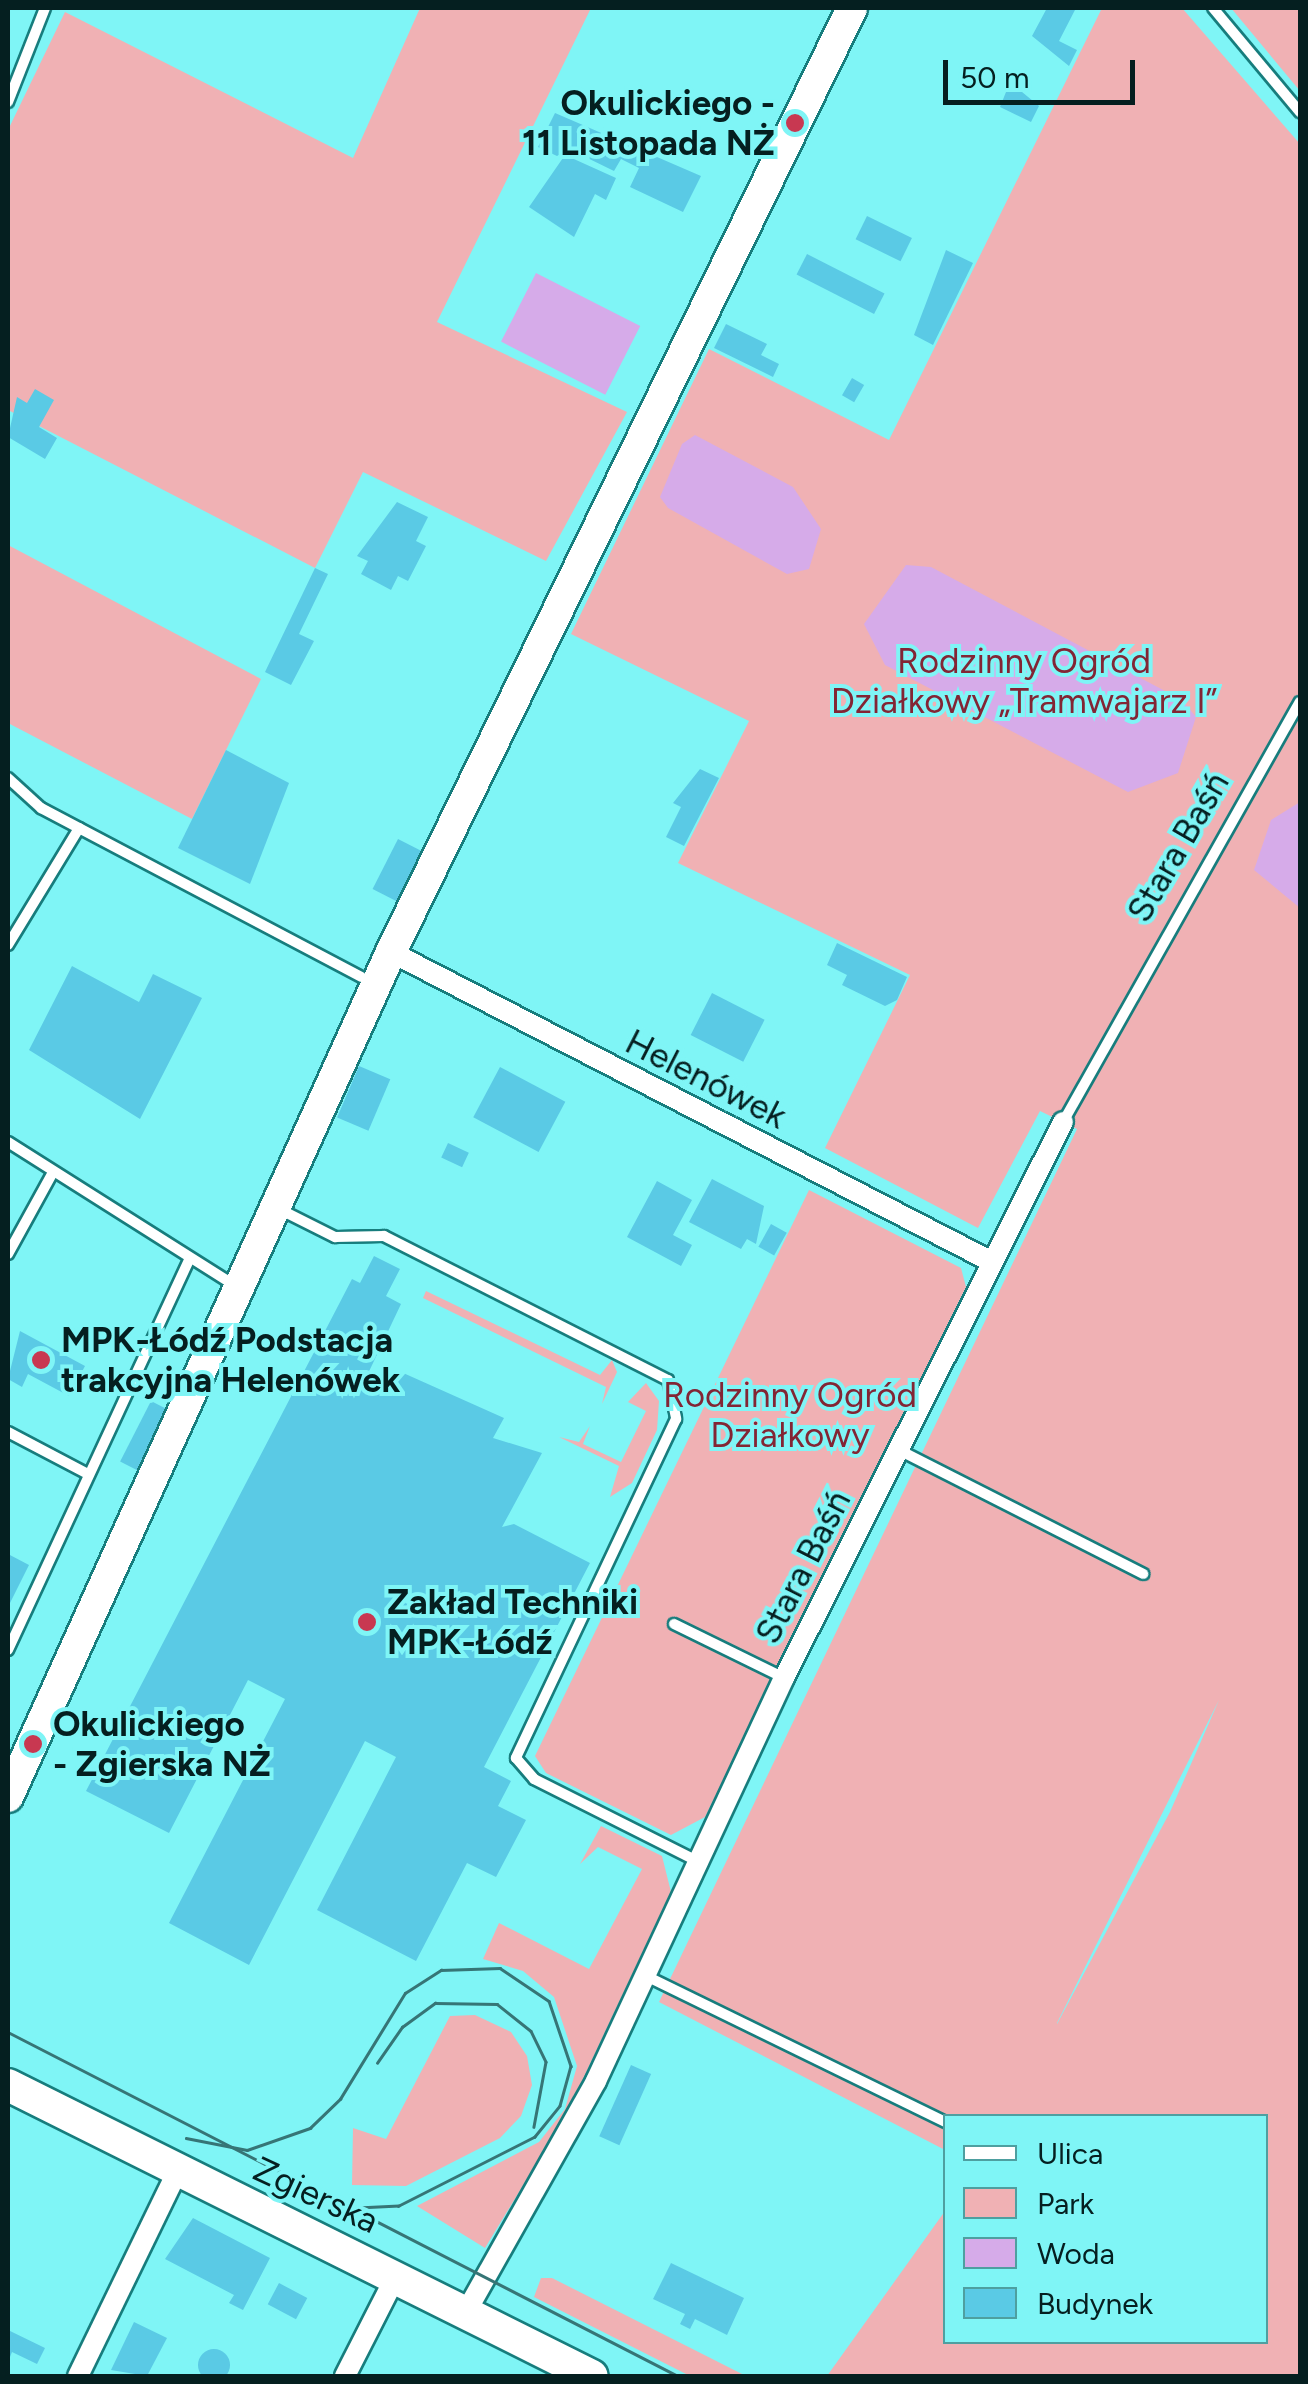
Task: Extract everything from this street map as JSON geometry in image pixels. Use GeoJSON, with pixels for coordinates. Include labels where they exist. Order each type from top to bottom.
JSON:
{"type":"FeatureCollection","features":[{"type":"Feature","properties":{"kind":"main road","name":"Zgierska"},"geometry":{"type":"LineString","coordinates":[[8,2085],[592,2376]]}},
{"type":"Feature","properties":{"kind":"street"},"geometry":{"type":"LineString","coordinates":[[8,1797],[390,952],[852,8]]}},
{"type":"Feature","properties":{"kind":"street","name":"Helenówek"},"geometry":{"type":"LineString","coordinates":[[390,952],[992,1262]]}},
{"type":"Feature","properties":{"kind":"street","name":"Stara Baśń"},"geometry":{"type":"LineString","coordinates":[[466,2312],[587,2099],[784,1678],[1063,1122]]}},
{"type":"Feature","properties":{"kind":"street"},"geometry":{"type":"LineString","coordinates":[[78,2376],[177,2172]]}},
{"type":"Feature","properties":{"kind":"street"},"geometry":{"type":"LineString","coordinates":[[345,2376],[396,2276]]}},
{"type":"Feature","properties":{"kind":"lane"},"geometry":{"type":"LineString","coordinates":[[8,102],[11,75],[46,8]]}},
{"type":"Feature","properties":{"kind":"lane"},"geometry":{"type":"LineString","coordinates":[[1213,8],[1300,112]]}},
{"type":"Feature","properties":{"kind":"lane","name":"Stara Baśń"},"geometry":{"type":"LineString","coordinates":[[1063,1122],[1300,702]]}},
{"type":"Feature","properties":{"kind":"lane"},"geometry":{"type":"LineString","coordinates":[[8,778],[79,828],[361,977]]}},
{"type":"Feature","properties":{"kind":"lane"},"geometry":{"type":"LineString","coordinates":[[8,945],[79,828]]}},
{"type":"Feature","properties":{"kind":"lane"},"geometry":{"type":"LineString","coordinates":[[8,1142],[239,1288]]}},
{"type":"Feature","properties":{"kind":"lane"},"geometry":{"type":"LineString","coordinates":[[8,1254],[53,1172]]}},
{"type":"Feature","properties":{"kind":"lane"},"geometry":{"type":"LineString","coordinates":[[274,1207],[335,1237],[384,1236],[668,1380],[676,1419],[516,1758],[534,1779],[697,1860]]}},
{"type":"Feature","properties":{"kind":"lane"},"geometry":{"type":"LineString","coordinates":[[8,1650],[190,1258]]}},
{"type":"Feature","properties":{"kind":"lane"},"geometry":{"type":"LineString","coordinates":[[8,1432],[88,1474]]}},
{"type":"Feature","properties":{"kind":"lane"},"geometry":{"type":"LineString","coordinates":[[898,1450],[1143,1574]]}},
{"type":"Feature","properties":{"kind":"lane"},"geometry":{"type":"LineString","coordinates":[[674,1624],[784,1678]]}},
{"type":"Feature","properties":{"kind":"lane"},"geometry":{"type":"LineString","coordinates":[[644,1974],[943,2121]]}},
{"type":"Feature","properties":{"kind":"green space"},"geometry":{"type":"Polygon","coordinates":[[[420,8],[591,8],[437,322],[627,412],[546,561],[363,472],[315,568],[8,410],[8,130],[65,12],[353,158],[420,8]]]}},
{"type":"Feature","properties":{"kind":"green space","name":"Rodzinny Ogród Działkowy „Tramwajarz I”"},"geometry":{"type":"Polygon","coordinates":[[[1102,8],[1182,8],[1300,144],[1300,2376],[827,2376],[943,2214],[943,2344],[1268,2344],[1268,2114],[943,2114],[943,2149],[659,2002],[1077,1129],[1040,1111],[978,1228],[825,1148],[910,975],[678,863],[749,721],[571,634],[709,349],[889,440],[1102,8]],[[1219,1700],[1057,2024],[1170,1812],[1219,1700]]]}},
{"type":"Feature","properties":{"kind":"green space"},"geometry":{"type":"Polygon","coordinates":[[[1231,8],[1300,8],[1300,91],[1231,8]]]}},
{"type":"Feature","properties":{"kind":"green space"},"geometry":{"type":"Polygon","coordinates":[[[8,545],[261,679],[192,819],[8,723],[8,545]]]}},
{"type":"Feature","properties":{"kind":"green space","name":"Rodzinny Ogród Działkowy"},"geometry":{"type":"Polygon","coordinates":[[[809,1190],[961,1268],[966,1287],[705,1817],[671,1835],[546,1773],[535,1756],[809,1190]]]}},
{"type":"Feature","properties":{"kind":"green space"},"geometry":{"type":"Polygon","coordinates":[[[426,1291],[600,1375],[612,1360],[617,1372],[602,1404],[606,1387],[423,1298],[426,1291]]]}},
{"type":"Feature","properties":{"kind":"green space"},"geometry":{"type":"Polygon","coordinates":[[[646,1383],[659,1401],[657,1430],[632,1483],[610,1497],[619,1466],[559,1437],[579,1442],[590,1426],[583,1444],[621,1462],[646,1411],[628,1402],[646,1383]]]}},
{"type":"Feature","properties":{"kind":"green space"},"geometry":{"type":"Polygon","coordinates":[[[601,1826],[662,1856],[671,1892],[567,2113],[485,2248],[417,2206],[539,2142],[565,2109],[577,2066],[554,1997],[523,1971],[483,1959],[499,1923],[589,1969],[642,1869],[598,1847],[580,1864],[601,1826]]]}},
{"type":"Feature","properties":{"kind":"green space"},"geometry":{"type":"Polygon","coordinates":[[[475,2015],[511,2032],[527,2056],[532,2085],[521,2116],[500,2138],[406,2186],[352,2185],[353,2128],[386,2139],[450,2016],[475,2015]]]}},
{"type":"Feature","properties":{"kind":"green space"},"geometry":{"type":"Polygon","coordinates":[[[541,2278],[552,2278],[746,2376],[690,2376],[534,2297],[541,2278]]]}},
{"type":"Feature","properties":{"kind":"water"},"geometry":{"type":"Polygon","coordinates":[[[536,273],[640,326],[605,395],[501,342],[536,273]]]}},
{"type":"Feature","properties":{"kind":"water"},"geometry":{"type":"Polygon","coordinates":[[[695,435],[793,487],[821,529],[809,569],[787,574],[668,508],[660,497],[682,444],[695,435]]]}},
{"type":"Feature","properties":{"kind":"water"},"geometry":{"type":"Polygon","coordinates":[[[906,565],[931,567],[1182,700],[1196,717],[1178,773],[1128,792],[885,665],[864,624],[906,565]]]}},
{"type":"Feature","properties":{"kind":"water"},"geometry":{"type":"Polygon","coordinates":[[[1300,802],[1300,908],[1254,870],[1271,820],[1300,802]]]}},
{"type":"Feature","properties":{"kind":"building"},"geometry":{"type":"Polygon","coordinates":[[[1047,8],[1076,8],[1059,41],[1077,50],[1069,66],[1032,36],[1047,8]]]}},
{"type":"Feature","properties":{"kind":"building"},"geometry":{"type":"Polygon","coordinates":[[[1010,82],[1039,106],[1031,122],[1000,107],[1010,82]]]}},
{"type":"Feature","properties":{"kind":"building"},"geometry":{"type":"Polygon","coordinates":[[[555,113],[701,176],[683,212],[630,187],[639,168],[621,159],[614,171],[569,149],[557,156],[538,147],[555,113]]]}},
{"type":"Feature","properties":{"kind":"building"},"geometry":{"type":"Polygon","coordinates":[[[565,155],[616,178],[606,200],[595,194],[574,237],[529,207],[565,155]]]}},
{"type":"Feature","properties":{"kind":"building"},"geometry":{"type":"Polygon","coordinates":[[[867,216],[912,238],[901,261],[856,239],[867,216]]]}},
{"type":"Feature","properties":{"kind":"building"},"geometry":{"type":"Polygon","coordinates":[[[946,250],[973,263],[933,345],[914,335],[946,250]]]}},
{"type":"Feature","properties":{"kind":"building"},"geometry":{"type":"Polygon","coordinates":[[[807,254],[885,293],[874,314],[797,274],[807,254]]]}},
{"type":"Feature","properties":{"kind":"building"},"geometry":{"type":"Polygon","coordinates":[[[726,324],[767,344],[761,355],[779,364],[773,377],[714,348],[726,324]]]}},
{"type":"Feature","properties":{"kind":"building"},"geometry":{"type":"Polygon","coordinates":[[[852,378],[864,385],[854,402],[842,395],[852,378]]]}},
{"type":"Feature","properties":{"kind":"building"},"geometry":{"type":"Polygon","coordinates":[[[35,389],[54,400],[39,427],[57,438],[45,459],[8,437],[17,397],[27,403],[35,389]]]}},
{"type":"Feature","properties":{"kind":"building"},"geometry":{"type":"Polygon","coordinates":[[[397,502],[428,517],[416,541],[426,546],[408,581],[398,576],[391,590],[361,574],[368,561],[357,556],[397,502]]]}},
{"type":"Feature","properties":{"kind":"building"},"geometry":{"type":"Polygon","coordinates":[[[315,568],[328,574],[299,634],[314,641],[291,685],[265,672],[315,568]]]}},
{"type":"Feature","properties":{"kind":"building"},"geometry":{"type":"Polygon","coordinates":[[[226,750],[289,783],[250,884],[178,848],[226,750]]]}},
{"type":"Feature","properties":{"kind":"building"},"geometry":{"type":"Polygon","coordinates":[[[700,769],[719,778],[684,846],[666,837],[681,807],[673,803],[700,769]]]}},
{"type":"Feature","properties":{"kind":"building"},"geometry":{"type":"Polygon","coordinates":[[[398,839],[422,851],[397,901],[373,889],[398,839]]]}},
{"type":"Feature","properties":{"kind":"building"},"geometry":{"type":"Polygon","coordinates":[[[837,943],[907,977],[897,1000],[885,1006],[842,985],[847,975],[827,965],[837,943]]]}},
{"type":"Feature","properties":{"kind":"building"},"geometry":{"type":"Polygon","coordinates":[[[72,966],[139,1002],[153,974],[202,998],[140,1119],[29,1050],[72,966]]]}},
{"type":"Feature","properties":{"kind":"building"},"geometry":{"type":"Polygon","coordinates":[[[712,993],[765,1020],[743,1062],[691,1035],[712,993]]]}},
{"type":"Feature","properties":{"kind":"building"},"geometry":{"type":"Polygon","coordinates":[[[359,1066],[390,1079],[368,1131],[337,1118],[359,1066]]]}},
{"type":"Feature","properties":{"kind":"building"},"geometry":{"type":"Polygon","coordinates":[[[500,1067],[565,1102],[539,1152],[473,1117],[500,1067]]]}},
{"type":"Feature","properties":{"kind":"building"},"geometry":{"type":"Polygon","coordinates":[[[448,1143],[469,1153],[462,1167],[441,1158],[448,1143]]]}},
{"type":"Feature","properties":{"kind":"building"},"geometry":{"type":"Polygon","coordinates":[[[712,1179],[764,1206],[756,1244],[747,1239],[741,1249],[689,1222],[712,1179]]]}},
{"type":"Feature","properties":{"kind":"building"},"geometry":{"type":"Polygon","coordinates":[[[657,1181],[692,1200],[673,1235],[692,1245],[681,1266],[627,1237],[657,1181]]]}},
{"type":"Feature","properties":{"kind":"building"},"geometry":{"type":"Polygon","coordinates":[[[771,1224],[787,1233],[774,1255],[758,1247],[771,1224]]]}},
{"type":"Feature","properties":{"kind":"building","name":"Zakład Techniki MPK-Łódź"},"geometry":{"type":"Polygon","coordinates":[[[374,1256],[400,1269],[386,1296],[401,1304],[364,1382],[390,1395],[401,1372],[504,1418],[493,1438],[542,1453],[502,1527],[514,1524],[590,1563],[484,1767],[511,1781],[498,1806],[526,1820],[496,1877],[467,1863],[416,1961],[317,1910],[396,1757],[365,1741],[249,1965],[169,1923],[285,1699],[248,1680],[169,1833],[86,1791],[352,1279],[360,1283],[374,1256]]]}},
{"type":"Feature","properties":{"kind":"building","name":"MPK-Łódź Podstacja trakcyjna Helenówek"},"geometry":{"type":"Polygon","coordinates":[[[20,1331],[85,1366],[69,1396],[28,1374],[22,1387],[8,1379],[20,1331]]]}},
{"type":"Feature","properties":{"kind":"building"},"geometry":{"type":"Polygon","coordinates":[[[151,1401],[171,1411],[140,1472],[120,1462],[151,1401]]]}},
{"type":"Feature","properties":{"kind":"building"},"geometry":{"type":"Polygon","coordinates":[[[8,1554],[29,1565],[8,1607],[8,1554]]]}},
{"type":"Feature","properties":{"kind":"building"},"geometry":{"type":"Polygon","coordinates":[[[631,2065],[651,2074],[619,2145],[599,2136],[631,2065]]]}},
{"type":"Feature","properties":{"kind":"building"},"geometry":{"type":"Polygon","coordinates":[[[193,2218],[270,2258],[243,2310],[229,2303],[234,2295],[165,2259],[193,2218]]]}},
{"type":"Feature","properties":{"kind":"building"},"geometry":{"type":"Polygon","coordinates":[[[671,2263],[744,2298],[727,2335],[695,2319],[690,2329],[680,2324],[685,2314],[653,2299],[671,2263]]]}},
{"type":"Feature","properties":{"kind":"building"},"geometry":{"type":"Polygon","coordinates":[[[279,2283],[307,2298],[296,2319],[268,2304],[279,2283]]]}},
{"type":"Feature","properties":{"kind":"building"},"geometry":{"type":"Polygon","coordinates":[[[134,2322],[167,2338],[147,2376],[111,2370],[134,2322]]]}},
{"type":"Feature","properties":{"kind":"building"},"geometry":{"type":"Polygon","coordinates":[[[8,2330],[45,2348],[37,2364],[12,2352],[8,2362],[8,2330]]]}},
{"type":"Feature","properties":{"kind":"building"},"geometry":{"type":"Polygon","coordinates":[[[214,2349],[225,2354],[230,2365],[225,2376],[214,2381],[203,2376],[198,2365],[203,2354],[214,2349]]]}},
{"type":"Feature","properties":{"kind":"tram line"},"geometry":{"type":"LineString","coordinates":[[186,2138],[247,2150],[310,2128],[340,2099],[405,1993],[441,1970],[500,1968],[549,2001],[571,2066],[560,2106],[535,2137],[399,2206],[358,2208],[326,2198]]}},
{"type":"Feature","properties":{"kind":"tram line"},"geometry":{"type":"LineString","coordinates":[[377,2063],[402,2027],[435,2003],[497,2004],[531,2031],[546,2062],[534,2127]]}},
{"type":"Feature","properties":{"kind":"tram line"},"geometry":{"type":"LineString","coordinates":[[8,2032],[678,2376]]}},
{"type":"Feature","properties":{"kind":"place","name":"Okulickiego - 11 Listopada NŻ"},"geometry":{"type":"Point","coordinates":[795,123]}},
{"type":"Feature","properties":{"kind":"place","name":"MPK-Łódź Podstacja trakcyjna Helenówek"},"geometry":{"type":"Point","coordinates":[41,1360]}},
{"type":"Feature","properties":{"kind":"place","name":"Zakład Techniki MPK-Łódź"},"geometry":{"type":"Point","coordinates":[367,1622]}},
{"type":"Feature","properties":{"kind":"place","name":"Okulickiego - Zgierska NŻ"},"geometry":{"type":"Point","coordinates":[33,1744]}}]}
